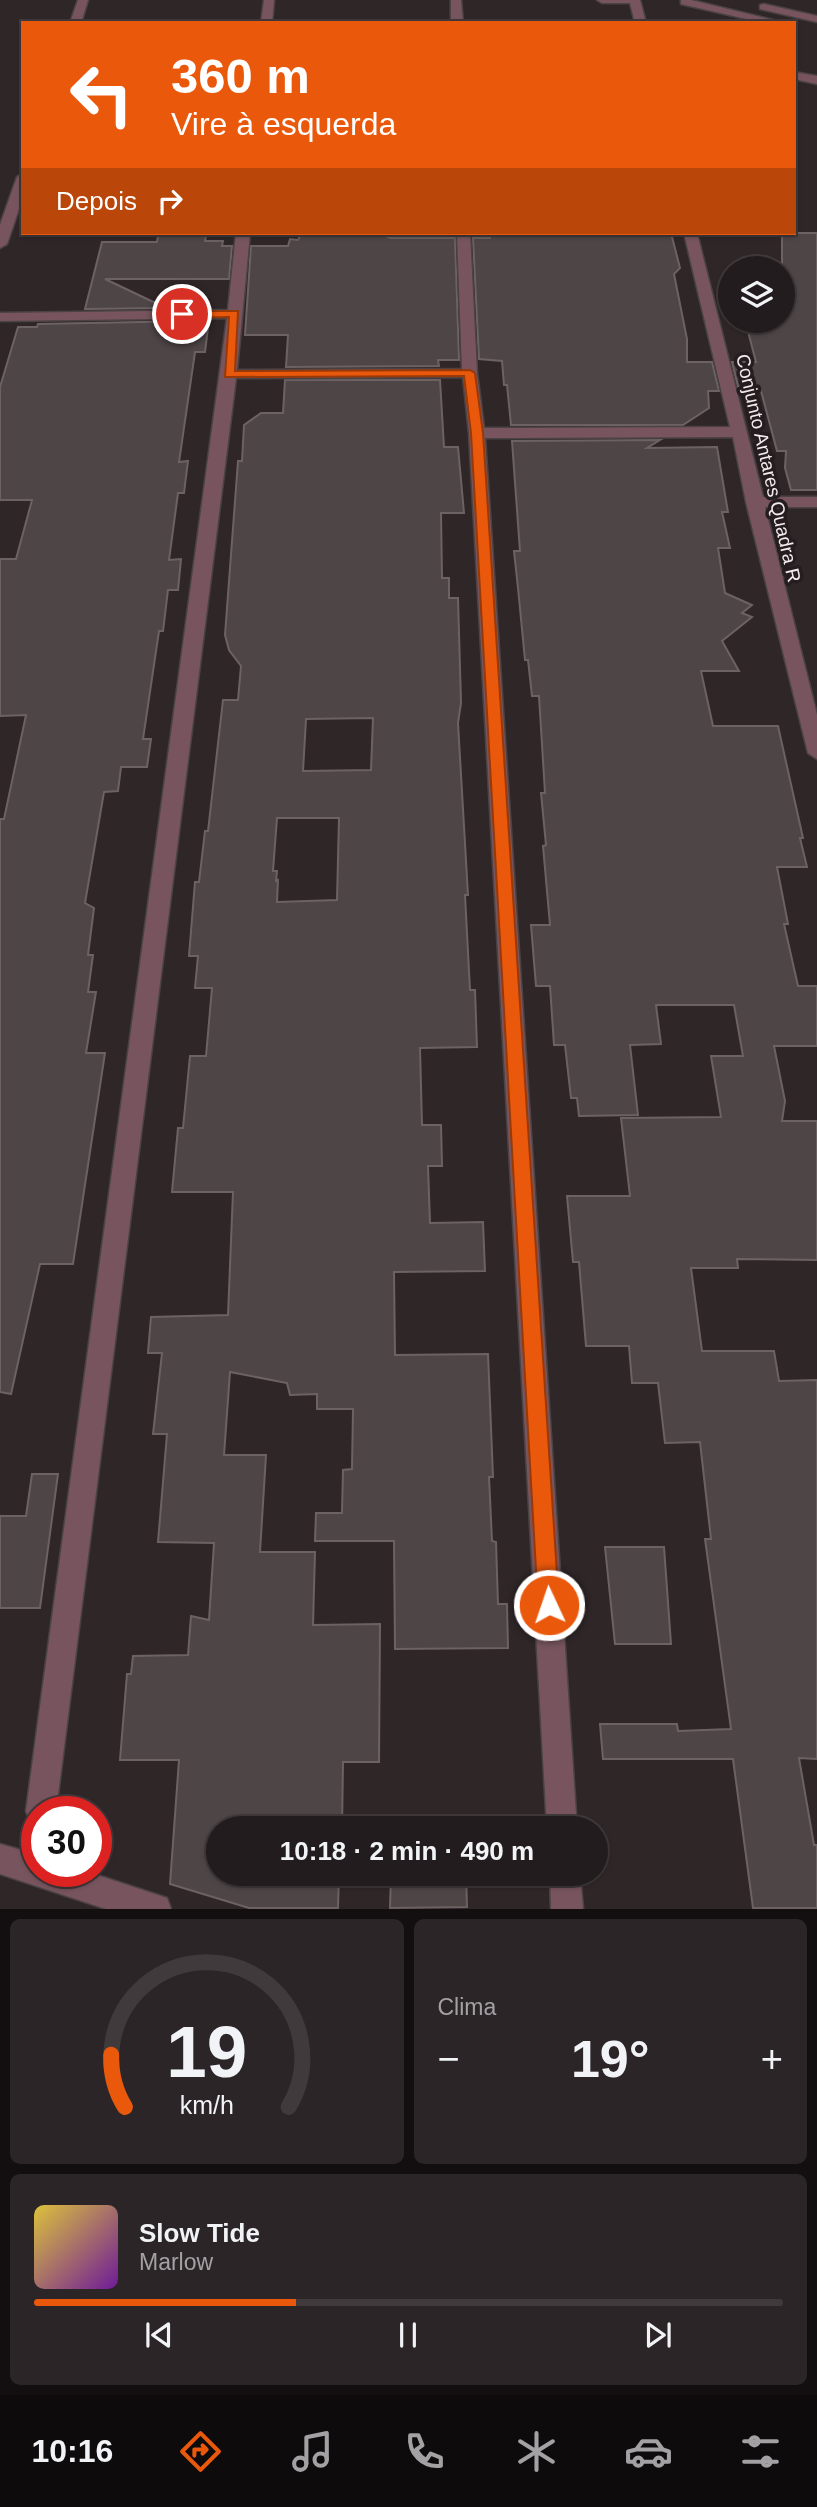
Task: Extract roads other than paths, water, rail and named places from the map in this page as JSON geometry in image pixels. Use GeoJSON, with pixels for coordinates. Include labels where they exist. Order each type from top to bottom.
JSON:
{"type":"FeatureCollection","features":[{"type":"Feature","properties":{"kind":"street"},"geometry":{"type":"LineString","coordinates":[[76,21],[83,0]]}},
{"type":"Feature","properties":{"kind":"street"},"geometry":{"type":"LineString","coordinates":[[266,21],[269,0]]}},
{"type":"Feature","properties":{"kind":"street"},"geometry":{"type":"LineString","coordinates":[[456,0],[457,21]]}},
{"type":"Feature","properties":{"kind":"street"},"geometry":{"type":"LineString","coordinates":[[602,0],[634,0],[640,21]]}},
{"type":"Feature","properties":{"kind":"street"},"geometry":{"type":"LineString","coordinates":[[732,0],[775,10],[817,31]]}},
{"type":"Feature","properties":{"kind":"street"},"geometry":{"type":"LineString","coordinates":[[685,2],[772,21]]}},
{"type":"Feature","properties":{"kind":"street"},"geometry":{"type":"LineString","coordinates":[[761,18],[775,10]]}},
{"type":"Feature","properties":{"kind":"street"},"geometry":{"type":"LineString","coordinates":[[796,21],[817,19]]}},
{"type":"Feature","properties":{"kind":"street"},"geometry":{"type":"LineString","coordinates":[[796,68],[817,73]]}},
{"type":"Feature","properties":{"kind":"street"},"geometry":{"type":"LineString","coordinates":[[796,75],[817,80]]}},
{"type":"Feature","properties":{"kind":"street"},"geometry":{"type":"LineString","coordinates":[[0,244],[21,183]]}},
{"type":"Feature","properties":{"kind":"street"},"geometry":{"type":"LineString","coordinates":[[43,1796],[229,374],[243,235]]}},
{"type":"Feature","properties":{"kind":"street"},"geometry":{"type":"LineString","coordinates":[[464,235],[470,373],[477,433],[561,1816]]}},
{"type":"Feature","properties":{"kind":"street","name":"Conjunto Antares Quadra R"},"geometry":{"type":"LineString","coordinates":[[691,235],[754,502],[817,753]]}},
{"type":"Feature","properties":{"kind":"street"},"geometry":{"type":"LineString","coordinates":[[0,317],[234,314]]}},
{"type":"Feature","properties":{"kind":"street"},"geometry":{"type":"LineString","coordinates":[[229,374],[470,373]]}},
{"type":"Feature","properties":{"kind":"street"},"geometry":{"type":"LineString","coordinates":[[477,433],[738,432]]}},
{"type":"Feature","properties":{"kind":"street"},"geometry":{"type":"LineString","coordinates":[[754,502],[817,502]]}},
{"type":"Feature","properties":{"kind":"street"},"geometry":{"type":"LineString","coordinates":[[0,1859],[21,1861]]}},
{"type":"Feature","properties":{"kind":"street"},"geometry":{"type":"LineString","coordinates":[[566,1886],[567,1909]]}},
{"type":"Feature","properties":{"kind":"street"},"geometry":{"type":"LineString","coordinates":[[99,1887],[156,1909]]}}]}
